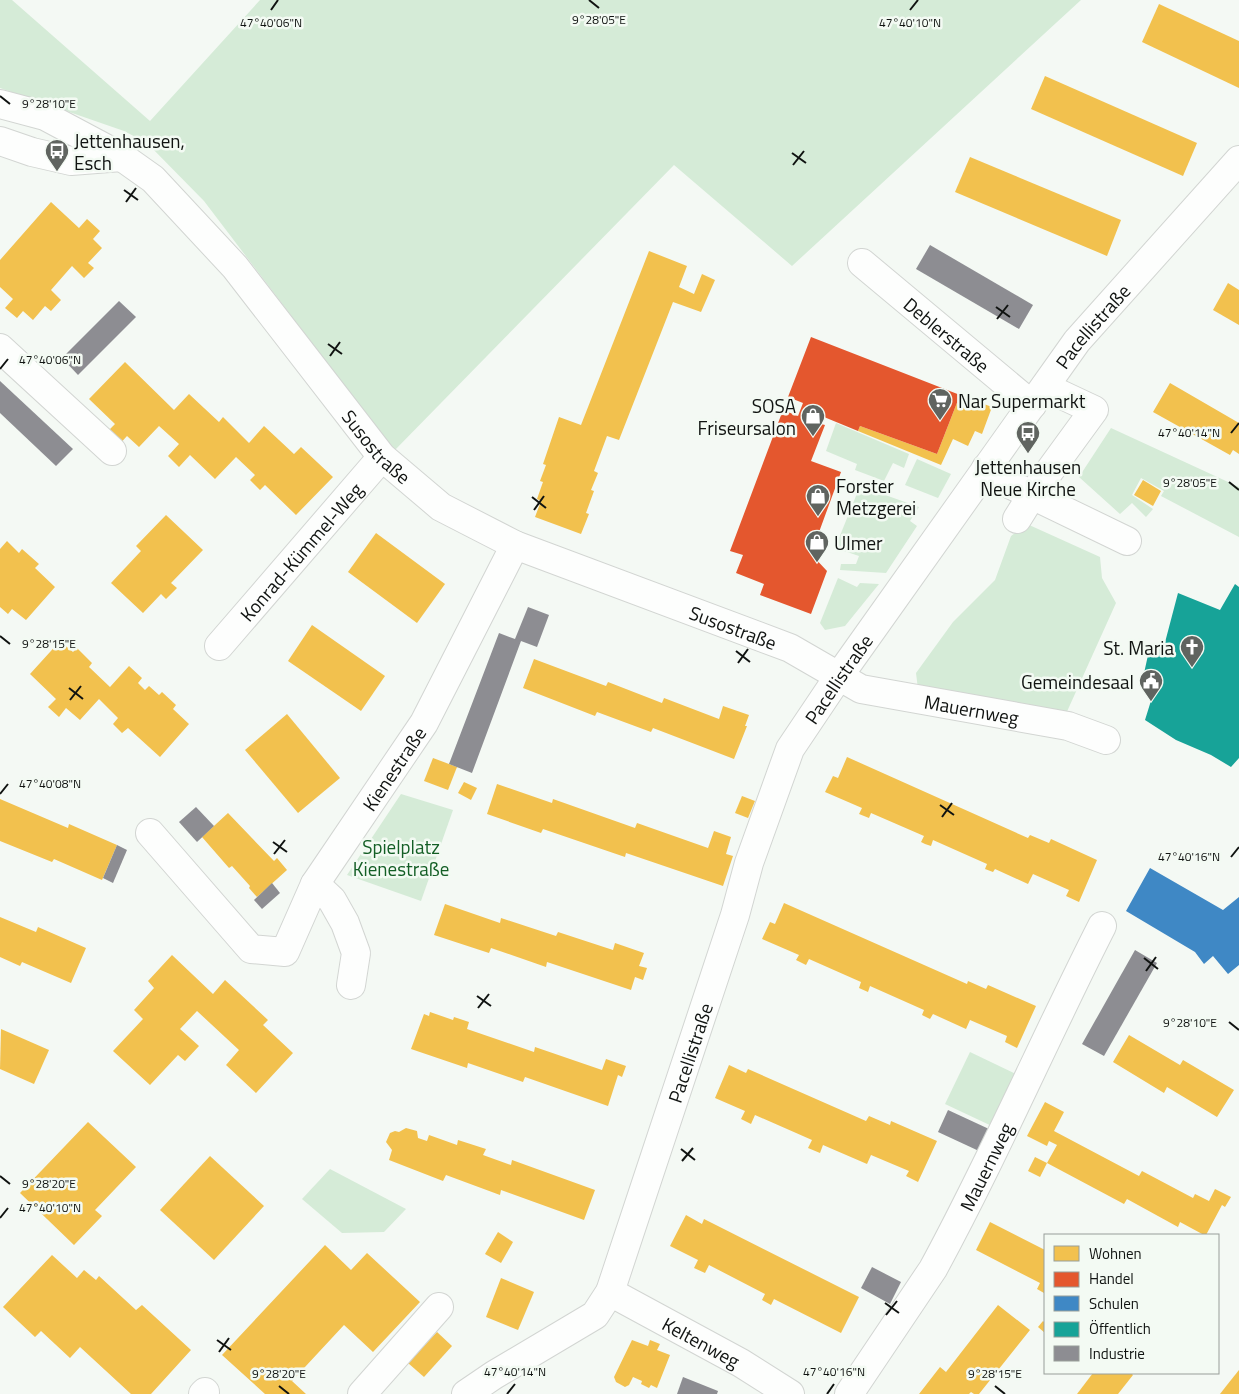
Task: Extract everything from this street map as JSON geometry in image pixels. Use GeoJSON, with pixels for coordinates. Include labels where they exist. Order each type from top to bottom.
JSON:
{"type":"FeatureCollection","features":[{"type":"Feature","properties":{"kind":"street","name":"Susostraße"},"geometry":{"type":"LineString","coordinates":[[0,104],[45,116],[122,157],[153,179],[218,247],[382,457],[441,507],[515,545],[790,648],[839,676]]}},
{"type":"Feature","properties":{"kind":"street"},"geometry":{"type":"LineString","coordinates":[[0,141],[32,152],[71,161],[122,157]]}},
{"type":"Feature","properties":{"kind":"street","name":"Pacellistraße"},"geometry":{"type":"LineString","coordinates":[[466,1394],[494,1375],[595,1315],[610,1292],[732,923],[749,864],[790,748],[1077,341],[1239,160]]}},
{"type":"Feature","properties":{"kind":"street","name":"Deblerstraße"},"geometry":{"type":"LineString","coordinates":[[862,264],[1039,396],[1094,410],[1032,495]]}},
{"type":"Feature","properties":{"kind":"street"},"geometry":{"type":"LineString","coordinates":[[0,348],[112,451]]}},
{"type":"Feature","properties":{"kind":"street","name":"Konrad-Kümmel-Weg"},"geometry":{"type":"LineString","coordinates":[[220,646],[382,457]]}},
{"type":"Feature","properties":{"kind":"street"},"geometry":{"type":"LineString","coordinates":[[986,468],[1005,482],[1127,541]]}},
{"type":"Feature","properties":{"kind":"street"},"geometry":{"type":"LineString","coordinates":[[1016,519],[1032,495]]}},
{"type":"Feature","properties":{"kind":"street","name":"Kienestraße"},"geometry":{"type":"LineString","coordinates":[[150,833],[251,949],[285,952],[315,884],[424,723],[515,545]]}},
{"type":"Feature","properties":{"kind":"street","name":"Mauernweg"},"geometry":{"type":"LineString","coordinates":[[839,676],[861,689],[1068,726],[1106,740]]}},
{"type":"Feature","properties":{"kind":"street"},"geometry":{"type":"LineString","coordinates":[[315,884],[332,900],[345,923],[356,953],[351,985]]}},
{"type":"Feature","properties":{"kind":"street","name":"Mauernweg"},"geometry":{"type":"LineString","coordinates":[[849,1394],[933,1269],[972,1194],[1102,926]]}},
{"type":"Feature","properties":{"kind":"street","name":"Keltenweg"},"geometry":{"type":"LineString","coordinates":[[610,1292],[741,1363],[790,1394]]}},
{"type":"Feature","properties":{"kind":"street"},"geometry":{"type":"LineString","coordinates":[[362,1394],[439,1307]]}},
{"type":"Feature","properties":{"kind":"green space"},"geometry":{"type":"Polygon","coordinates":[[[0,0],[12,0],[150,121],[260,0],[1081,0],[792,266],[674,165],[394,451],[204,201],[147,143],[124,131],[0,88],[0,0]]]}},
{"type":"Feature","properties":{"kind":"green space"},"geometry":{"type":"Polygon","coordinates":[[[836,423],[909,454],[904,468],[893,463],[884,481],[855,470],[857,464],[826,451],[836,423]]]}},
{"type":"Feature","properties":{"kind":"green space"},"geometry":{"type":"Polygon","coordinates":[[[1111,428],[1239,487],[1239,537],[1161,496],[1164,491],[1141,478],[1132,495],[1153,509],[1146,517],[1132,503],[1120,514],[1079,477],[1111,428]]]}},
{"type":"Feature","properties":{"kind":"green space"},"geometry":{"type":"Polygon","coordinates":[[[917,459],[951,474],[938,498],[905,485],[917,459]]]}},
{"type":"Feature","properties":{"kind":"green space"},"geometry":{"type":"Polygon","coordinates":[[[860,486],[919,507],[910,521],[917,526],[886,573],[840,570],[841,564],[856,564],[859,556],[835,548],[860,486]]]}},
{"type":"Feature","properties":{"kind":"green space"},"geometry":{"type":"Polygon","coordinates":[[[1027,524],[1100,557],[1102,578],[1116,603],[1065,716],[918,689],[916,673],[953,622],[995,580],[1011,536],[1027,524]]]}},
{"type":"Feature","properties":{"kind":"green space"},"geometry":{"type":"Polygon","coordinates":[[[838,578],[857,587],[860,583],[879,584],[845,626],[825,630],[820,623],[838,578]]]}},
{"type":"Feature","properties":{"kind":"green space","name":"Spielplatz Kienestraße"},"geometry":{"type":"Polygon","coordinates":[[[401,794],[453,810],[421,901],[347,875],[401,794]]]}},
{"type":"Feature","properties":{"kind":"green space"},"geometry":{"type":"Polygon","coordinates":[[[970,1052],[1020,1076],[996,1128],[945,1104],[970,1052]]]}},
{"type":"Feature","properties":{"kind":"green space"},"geometry":{"type":"Polygon","coordinates":[[[330,1169],[406,1209],[384,1232],[342,1233],[302,1199],[330,1169]]]}},
{"type":"Feature","properties":{"kind":"building: Wohnen"},"geometry":{"type":"Polygon","coordinates":[[[1159,4],[1239,41],[1239,88],[1142,42],[1159,4]]]}},
{"type":"Feature","properties":{"kind":"building: Wohnen"},"geometry":{"type":"Polygon","coordinates":[[[1045,76],[1197,143],[1183,176],[1031,109],[1045,76]]]}},
{"type":"Feature","properties":{"kind":"building: Wohnen"},"geometry":{"type":"Polygon","coordinates":[[[970,157],[1121,220],[1107,256],[955,192],[970,157]]]}},
{"type":"Feature","properties":{"kind":"building: Wohnen"},"geometry":{"type":"Polygon","coordinates":[[[51,202],[79,228],[87,219],[100,231],[93,239],[102,248],[88,263],[94,268],[84,278],[72,266],[51,290],[61,300],[51,311],[45,306],[33,320],[23,311],[17,318],[5,308],[13,299],[0,287],[0,260],[51,202]]]}},
{"type":"Feature","properties":{"kind":"building: Wohnen"},"geometry":{"type":"Polygon","coordinates":[[[649,251],[687,266],[679,287],[694,294],[702,274],[715,280],[701,312],[673,302],[619,440],[607,436],[594,471],[598,473],[591,490],[594,491],[586,513],[589,514],[581,534],[535,517],[541,501],[537,499],[543,482],[540,481],[546,465],[543,464],[559,417],[581,425],[649,251]]]}},
{"type":"Feature","properties":{"kind":"building: Wohnen"},"geometry":{"type":"Polygon","coordinates":[[[1228,283],[1239,290],[1239,325],[1213,310],[1228,283]]]}},
{"type":"Feature","properties":{"kind":"building: Wohnen"},"geometry":{"type":"Polygon","coordinates":[[[125,362],[174,410],[189,394],[219,422],[223,417],[249,443],[264,426],[294,454],[301,447],[333,477],[296,515],[265,485],[260,490],[250,480],[255,475],[236,457],[215,479],[190,455],[179,467],[168,456],[179,444],[159,426],[139,447],[127,436],[117,447],[104,435],[115,424],[89,399],[125,362]]]}},
{"type":"Feature","properties":{"kind":"building: Wohnen"},"geometry":{"type":"Polygon","coordinates":[[[1170,383],[1239,423],[1239,454],[1233,450],[1230,455],[1153,412],[1170,383]]]}},
{"type":"Feature","properties":{"kind":"building: Wohnen"},"geometry":{"type":"Polygon","coordinates":[[[960,395],[992,407],[982,434],[975,431],[968,446],[953,439],[941,465],[858,431],[860,426],[937,454],[960,395]]]}},
{"type":"Feature","properties":{"kind":"building: Wohnen"},"geometry":{"type":"Polygon","coordinates":[[[1143,480],[1161,491],[1153,506],[1134,495],[1143,480]]]}},
{"type":"Feature","properties":{"kind":"building: Wohnen"},"geometry":{"type":"Polygon","coordinates":[[[166,515],[203,550],[171,583],[177,588],[166,599],[161,594],[143,613],[111,583],[141,551],[136,546],[166,515]]]}},
{"type":"Feature","properties":{"kind":"building: Wohnen"},"geometry":{"type":"Polygon","coordinates":[[[376,533],[445,584],[417,623],[348,572],[376,533]]]}},
{"type":"Feature","properties":{"kind":"building: Wohnen"},"geometry":{"type":"Polygon","coordinates":[[[7,541],[19,553],[22,549],[39,564],[35,568],[55,587],[26,620],[12,609],[8,614],[0,607],[0,549],[7,541]]]}},
{"type":"Feature","properties":{"kind":"building: Wohnen"},"geometry":{"type":"Polygon","coordinates":[[[312,625],[385,676],[361,711],[288,661],[312,625]]]}},
{"type":"Feature","properties":{"kind":"building: Wohnen"},"geometry":{"type":"Polygon","coordinates":[[[60,641],[73,652],[77,648],[92,663],[89,667],[110,687],[129,666],[142,678],[138,683],[145,690],[149,686],[159,695],[162,692],[176,705],[173,709],[189,724],[160,757],[128,728],[122,733],[113,724],[118,718],[99,699],[80,720],[66,708],[59,717],[48,707],[56,699],[30,674],[60,641]]]}},
{"type":"Feature","properties":{"kind":"building: Wohnen"},"geometry":{"type":"Polygon","coordinates":[[[534,659],[606,686],[608,682],[662,703],[664,698],[719,719],[723,706],[749,715],[745,726],[747,726],[734,759],[653,728],[651,732],[597,712],[595,716],[523,688],[534,659]]]}},
{"type":"Feature","properties":{"kind":"building: Wohnen"},"geometry":{"type":"Polygon","coordinates":[[[287,714],[340,778],[298,813],[245,750],[287,714]]]}},
{"type":"Feature","properties":{"kind":"building: Wohnen"},"geometry":{"type":"Polygon","coordinates":[[[847,757],[1028,838],[1030,835],[1049,843],[1051,839],[1097,860],[1079,902],[1066,896],[1069,890],[1033,874],[1028,884],[995,869],[993,872],[985,869],[987,864],[933,840],[931,846],[925,844],[921,842],[924,836],[871,813],[869,818],[859,814],[862,808],[825,792],[833,776],[838,778],[847,757]]]}},
{"type":"Feature","properties":{"kind":"building: Wohnen"},"geometry":{"type":"Polygon","coordinates":[[[433,758],[457,767],[448,790],[424,781],[433,758]]]}},
{"type":"Feature","properties":{"kind":"building: Wohnen"},"geometry":{"type":"Polygon","coordinates":[[[464,782],[477,788],[471,800],[458,793],[464,782]]]}},
{"type":"Feature","properties":{"kind":"building: Wohnen"},"geometry":{"type":"Polygon","coordinates":[[[497,784],[552,803],[553,799],[635,828],[637,823],[708,848],[714,831],[731,837],[726,854],[733,856],[723,886],[626,853],[625,857],[543,829],[541,833],[487,814],[497,784]]]}},
{"type":"Feature","properties":{"kind":"building: Wohnen"},"geometry":{"type":"Polygon","coordinates":[[[742,796],[755,801],[748,818],[735,813],[742,796]]]}},
{"type":"Feature","properties":{"kind":"building: Wohnen"},"geometry":{"type":"Polygon","coordinates":[[[0,799],[68,828],[69,824],[117,845],[102,880],[54,859],[52,862],[0,841],[0,799]]]}},
{"type":"Feature","properties":{"kind":"building: Wohnen"},"geometry":{"type":"Polygon","coordinates":[[[228,813],[274,861],[277,858],[287,870],[257,897],[232,866],[229,868],[202,837],[228,813]]]}},
{"type":"Feature","properties":{"kind":"building: Wohnen"},"geometry":{"type":"Polygon","coordinates":[[[784,903],[967,984],[968,981],[986,989],[988,985],[1036,1006],[1017,1048],[1005,1042],[1007,1036],[970,1020],[966,1029],[933,1014],[930,1019],[922,1015],[924,1010],[870,986],[868,992],[859,988],[861,982],[809,959],[806,965],[796,960],[799,955],[762,939],[770,922],[775,924],[784,903]]]}},
{"type":"Feature","properties":{"kind":"building: Wohnen"},"geometry":{"type":"Polygon","coordinates":[[[445,904],[500,923],[501,918],[556,936],[558,932],[613,950],[615,943],[644,953],[639,966],[647,968],[643,980],[635,977],[631,990],[547,962],[546,967],[491,948],[489,953],[434,935],[445,904]]]}},
{"type":"Feature","properties":{"kind":"building: Wohnen"},"geometry":{"type":"Polygon","coordinates":[[[0,917],[36,932],[38,927],[86,948],[71,983],[22,962],[20,966],[0,957],[0,917]]]}},
{"type":"Feature","properties":{"kind":"building: Wohnen"},"geometry":{"type":"Polygon","coordinates":[[[172,955],[213,994],[225,980],[268,1020],[263,1025],[293,1053],[256,1093],[226,1065],[239,1050],[197,1011],[180,1029],[199,1046],[185,1061],[178,1055],[150,1085],[113,1051],[143,1019],[134,1010],[154,988],[148,981],[172,955]]]}},
{"type":"Feature","properties":{"kind":"building: Wohnen"},"geometry":{"type":"Polygon","coordinates":[[[430,1012],[453,1020],[454,1017],[469,1022],[467,1029],[534,1052],[535,1047],[602,1070],[606,1059],[626,1066],[622,1077],[618,1075],[608,1106],[525,1077],[523,1082],[468,1063],[467,1068],[411,1049],[424,1014],[429,1016],[430,1012]]]}},
{"type":"Feature","properties":{"kind":"building: Wohnen"},"geometry":{"type":"Polygon","coordinates":[[[1,1029],[49,1050],[34,1084],[0,1069],[1,1029]]]}},
{"type":"Feature","properties":{"kind":"building: Wohnen"},"geometry":{"type":"Polygon","coordinates":[[[1129,1035],[1180,1065],[1183,1060],[1234,1090],[1217,1117],[1167,1087],[1164,1093],[1113,1062],[1129,1035]]]}},
{"type":"Feature","properties":{"kind":"building: Wohnen"},"geometry":{"type":"Polygon","coordinates":[[[729,1065],[746,1073],[748,1069],[866,1121],[869,1116],[890,1125],[891,1121],[937,1141],[918,1182],[906,1176],[909,1171],[871,1155],[867,1164],[823,1145],[820,1153],[808,1148],[812,1140],[755,1115],[751,1124],[741,1119],[745,1111],[715,1098],[729,1065]]]}},
{"type":"Feature","properties":{"kind":"building: Wohnen"},"geometry":{"type":"Polygon","coordinates":[[[1045,1102],[1064,1112],[1054,1131],[1139,1176],[1142,1171],[1193,1198],[1195,1194],[1209,1201],[1215,1189],[1231,1197],[1225,1207],[1222,1205],[1207,1234],[1202,1234],[1180,1222],[1178,1227],[1127,1199],[1124,1204],[1047,1163],[1057,1145],[1049,1141],[1047,1146],[1027,1136],[1045,1102]]]}},
{"type":"Feature","properties":{"kind":"building: Wohnen"},"geometry":{"type":"Polygon","coordinates":[[[88,1122],[136,1167],[95,1210],[102,1216],[74,1245],[20,1193],[88,1122]]]}},
{"type":"Feature","properties":{"kind":"building: Wohnen"},"geometry":{"type":"Polygon","coordinates":[[[406,1128],[417,1131],[418,1138],[427,1141],[429,1135],[457,1145],[458,1140],[486,1149],[483,1155],[511,1165],[512,1160],[595,1190],[584,1220],[501,1190],[500,1195],[446,1175],[443,1181],[389,1160],[392,1150],[386,1142],[390,1133],[399,1132],[406,1128]]]}},
{"type":"Feature","properties":{"kind":"building: Wohnen"},"geometry":{"type":"Polygon","coordinates":[[[210,1156],[264,1206],[214,1260],[160,1210],[210,1156]]]}},
{"type":"Feature","properties":{"kind":"building: Wohnen"},"geometry":{"type":"Polygon","coordinates":[[[1035,1157],[1047,1163],[1040,1177],[1028,1171],[1035,1157]]]}},
{"type":"Feature","properties":{"kind":"building: Wohnen"},"geometry":{"type":"Polygon","coordinates":[[[686,1215],[702,1224],[704,1219],[859,1297],[841,1333],[774,1299],[771,1305],[762,1300],[765,1294],[709,1265],[705,1273],[694,1268],[698,1260],[670,1246],[686,1215]]]}},
{"type":"Feature","properties":{"kind":"building: Wohnen"},"geometry":{"type":"Polygon","coordinates":[[[990,1222],[1044,1249],[1044,1293],[1037,1289],[1040,1283],[976,1250],[990,1222]]]}},
{"type":"Feature","properties":{"kind":"building: Wohnen"},"geometry":{"type":"Polygon","coordinates":[[[498,1232],[513,1242],[501,1263],[485,1254],[498,1232]]]}},
{"type":"Feature","properties":{"kind":"building: Wohnen"},"geometry":{"type":"Polygon","coordinates":[[[325,1245],[351,1270],[367,1253],[420,1302],[373,1352],[344,1325],[292,1381],[306,1394],[265,1394],[222,1355],[325,1245]]]}},
{"type":"Feature","properties":{"kind":"building: Wohnen"},"geometry":{"type":"Polygon","coordinates":[[[52,1255],[77,1278],[84,1270],[96,1280],[99,1276],[136,1310],[142,1305],[191,1350],[151,1394],[131,1394],[80,1347],[70,1358],[41,1331],[35,1337],[3,1307],[52,1255]]]}},
{"type":"Feature","properties":{"kind":"building: Wohnen"},"geometry":{"type":"Polygon","coordinates":[[[501,1278],[534,1292],[518,1330],[486,1317],[501,1278]]]}},
{"type":"Feature","properties":{"kind":"building: Wohnen"},"geometry":{"type":"Polygon","coordinates":[[[998,1305],[1030,1330],[979,1394],[971,1392],[969,1394],[919,1394],[940,1367],[946,1372],[998,1305]]]}},
{"type":"Feature","properties":{"kind":"building: Wohnen"},"geometry":{"type":"Polygon","coordinates":[[[1043,1321],[1044,1332],[1038,1327],[1043,1321]]]}},
{"type":"Feature","properties":{"kind":"building: Wohnen"},"geometry":{"type":"Polygon","coordinates":[[[437,1332],[452,1346],[424,1377],[408,1363],[437,1332]]]}},
{"type":"Feature","properties":{"kind":"building: Wohnen"},"geometry":{"type":"Polygon","coordinates":[[[632,1340],[648,1346],[650,1340],[660,1344],[657,1350],[670,1355],[657,1388],[651,1385],[649,1388],[641,1384],[642,1381],[633,1377],[629,1385],[625,1387],[616,1382],[614,1377],[632,1340]]]}},
{"type":"Feature","properties":{"kind":"building: Wohnen"},"geometry":{"type":"Polygon","coordinates":[[[1239,1370],[1239,1394],[1220,1394],[1227,1385],[1239,1370]]]}},
{"type":"Feature","properties":{"kind":"building: Wohnen"},"geometry":{"type":"Polygon","coordinates":[[[1092,1374],[1133,1375],[1118,1394],[1077,1394],[1092,1374]]]}},
{"type":"Feature","properties":{"kind":"building: Handel"},"geometry":{"type":"Polygon","coordinates":[[[811,337],[960,395],[937,454],[860,426],[858,431],[824,417],[821,424],[825,425],[811,461],[841,472],[811,554],[827,571],[811,614],[760,595],[764,584],[736,573],[743,555],[730,551],[783,410],[798,416],[803,403],[788,397],[811,337]]]}},
{"type":"Feature","properties":{"kind":"building: Schulen"},"geometry":{"type":"Polygon","coordinates":[[[1150,868],[1223,910],[1239,897],[1239,965],[1228,974],[1213,956],[1204,964],[1195,952],[1126,911],[1150,868]]]}},
{"type":"Feature","properties":{"kind":"building: Öffentlich","name":"St. Maria"},"geometry":{"type":"Polygon","coordinates":[[[1235,584],[1239,587],[1239,758],[1231,767],[1211,755],[1176,740],[1145,720],[1154,691],[1141,687],[1150,646],[1163,650],[1178,593],[1220,610],[1235,584]]]}},
{"type":"Feature","properties":{"kind":"building: Industrie"},"geometry":{"type":"Polygon","coordinates":[[[930,245],[1033,305],[1019,329],[916,269],[930,245]]]}},
{"type":"Feature","properties":{"kind":"building: Industrie"},"geometry":{"type":"Polygon","coordinates":[[[119,301],[136,317],[78,375],[62,358],[119,301]]]}},
{"type":"Feature","properties":{"kind":"building: Industrie"},"geometry":{"type":"Polygon","coordinates":[[[0,381],[73,449],[56,466],[0,413],[0,381]]]}},
{"type":"Feature","properties":{"kind":"building: Industrie"},"geometry":{"type":"Polygon","coordinates":[[[528,607],[549,615],[537,647],[521,641],[472,773],[449,764],[499,633],[515,639],[528,607]]]}},
{"type":"Feature","properties":{"kind":"building: Industrie"},"geometry":{"type":"Polygon","coordinates":[[[196,807],[214,826],[197,842],[179,822],[196,807]]]}},
{"type":"Feature","properties":{"kind":"building: Industrie"},"geometry":{"type":"Polygon","coordinates":[[[117,845],[127,850],[113,883],[103,878],[117,845]]]}},
{"type":"Feature","properties":{"kind":"building: Industrie"},"geometry":{"type":"Polygon","coordinates":[[[272,883],[280,893],[262,909],[254,900],[272,883]]]}},
{"type":"Feature","properties":{"kind":"building: Industrie"},"geometry":{"type":"Polygon","coordinates":[[[1135,950],[1157,963],[1104,1056],[1082,1044],[1135,950]]]}},
{"type":"Feature","properties":{"kind":"building: Industrie"},"geometry":{"type":"Polygon","coordinates":[[[948,1110],[989,1129],[979,1151],[938,1132],[948,1110]]]}},
{"type":"Feature","properties":{"kind":"building: Industrie"},"geometry":{"type":"Polygon","coordinates":[[[872,1267],[901,1282],[890,1304],[861,1288],[872,1267]]]}},
{"type":"Feature","properties":{"kind":"building: Industrie"},"geometry":{"type":"Polygon","coordinates":[[[683,1377],[718,1391],[717,1394],[677,1394],[683,1377]]]}},
{"type":"Feature","properties":{"kind":"place","name":"Jettenhausen, Esch"},"geometry":{"type":"Point","coordinates":[57,172]}},
{"type":"Feature","properties":{"kind":"place","name":"Nar Supermarkt"},"geometry":{"type":"Point","coordinates":[940,421]}},
{"type":"Feature","properties":{"kind":"place","name":"SOSA Friseursalon"},"geometry":{"type":"Point","coordinates":[813,437]}},
{"type":"Feature","properties":{"kind":"place","name":"Jettenhausen Neue Kirche"},"geometry":{"type":"Point","coordinates":[1028,454]}},
{"type":"Feature","properties":{"kind":"place","name":"Forster Metzgerei"},"geometry":{"type":"Point","coordinates":[818,517]}},
{"type":"Feature","properties":{"kind":"place","name":"Ulmer"},"geometry":{"type":"Point","coordinates":[817,563]}},
{"type":"Feature","properties":{"kind":"place","name":"St. Maria"},"geometry":{"type":"Point","coordinates":[1192,668]}},
{"type":"Feature","properties":{"kind":"place","name":"Gemeindesaal"},"geometry":{"type":"Point","coordinates":[1151,702]}}]}
